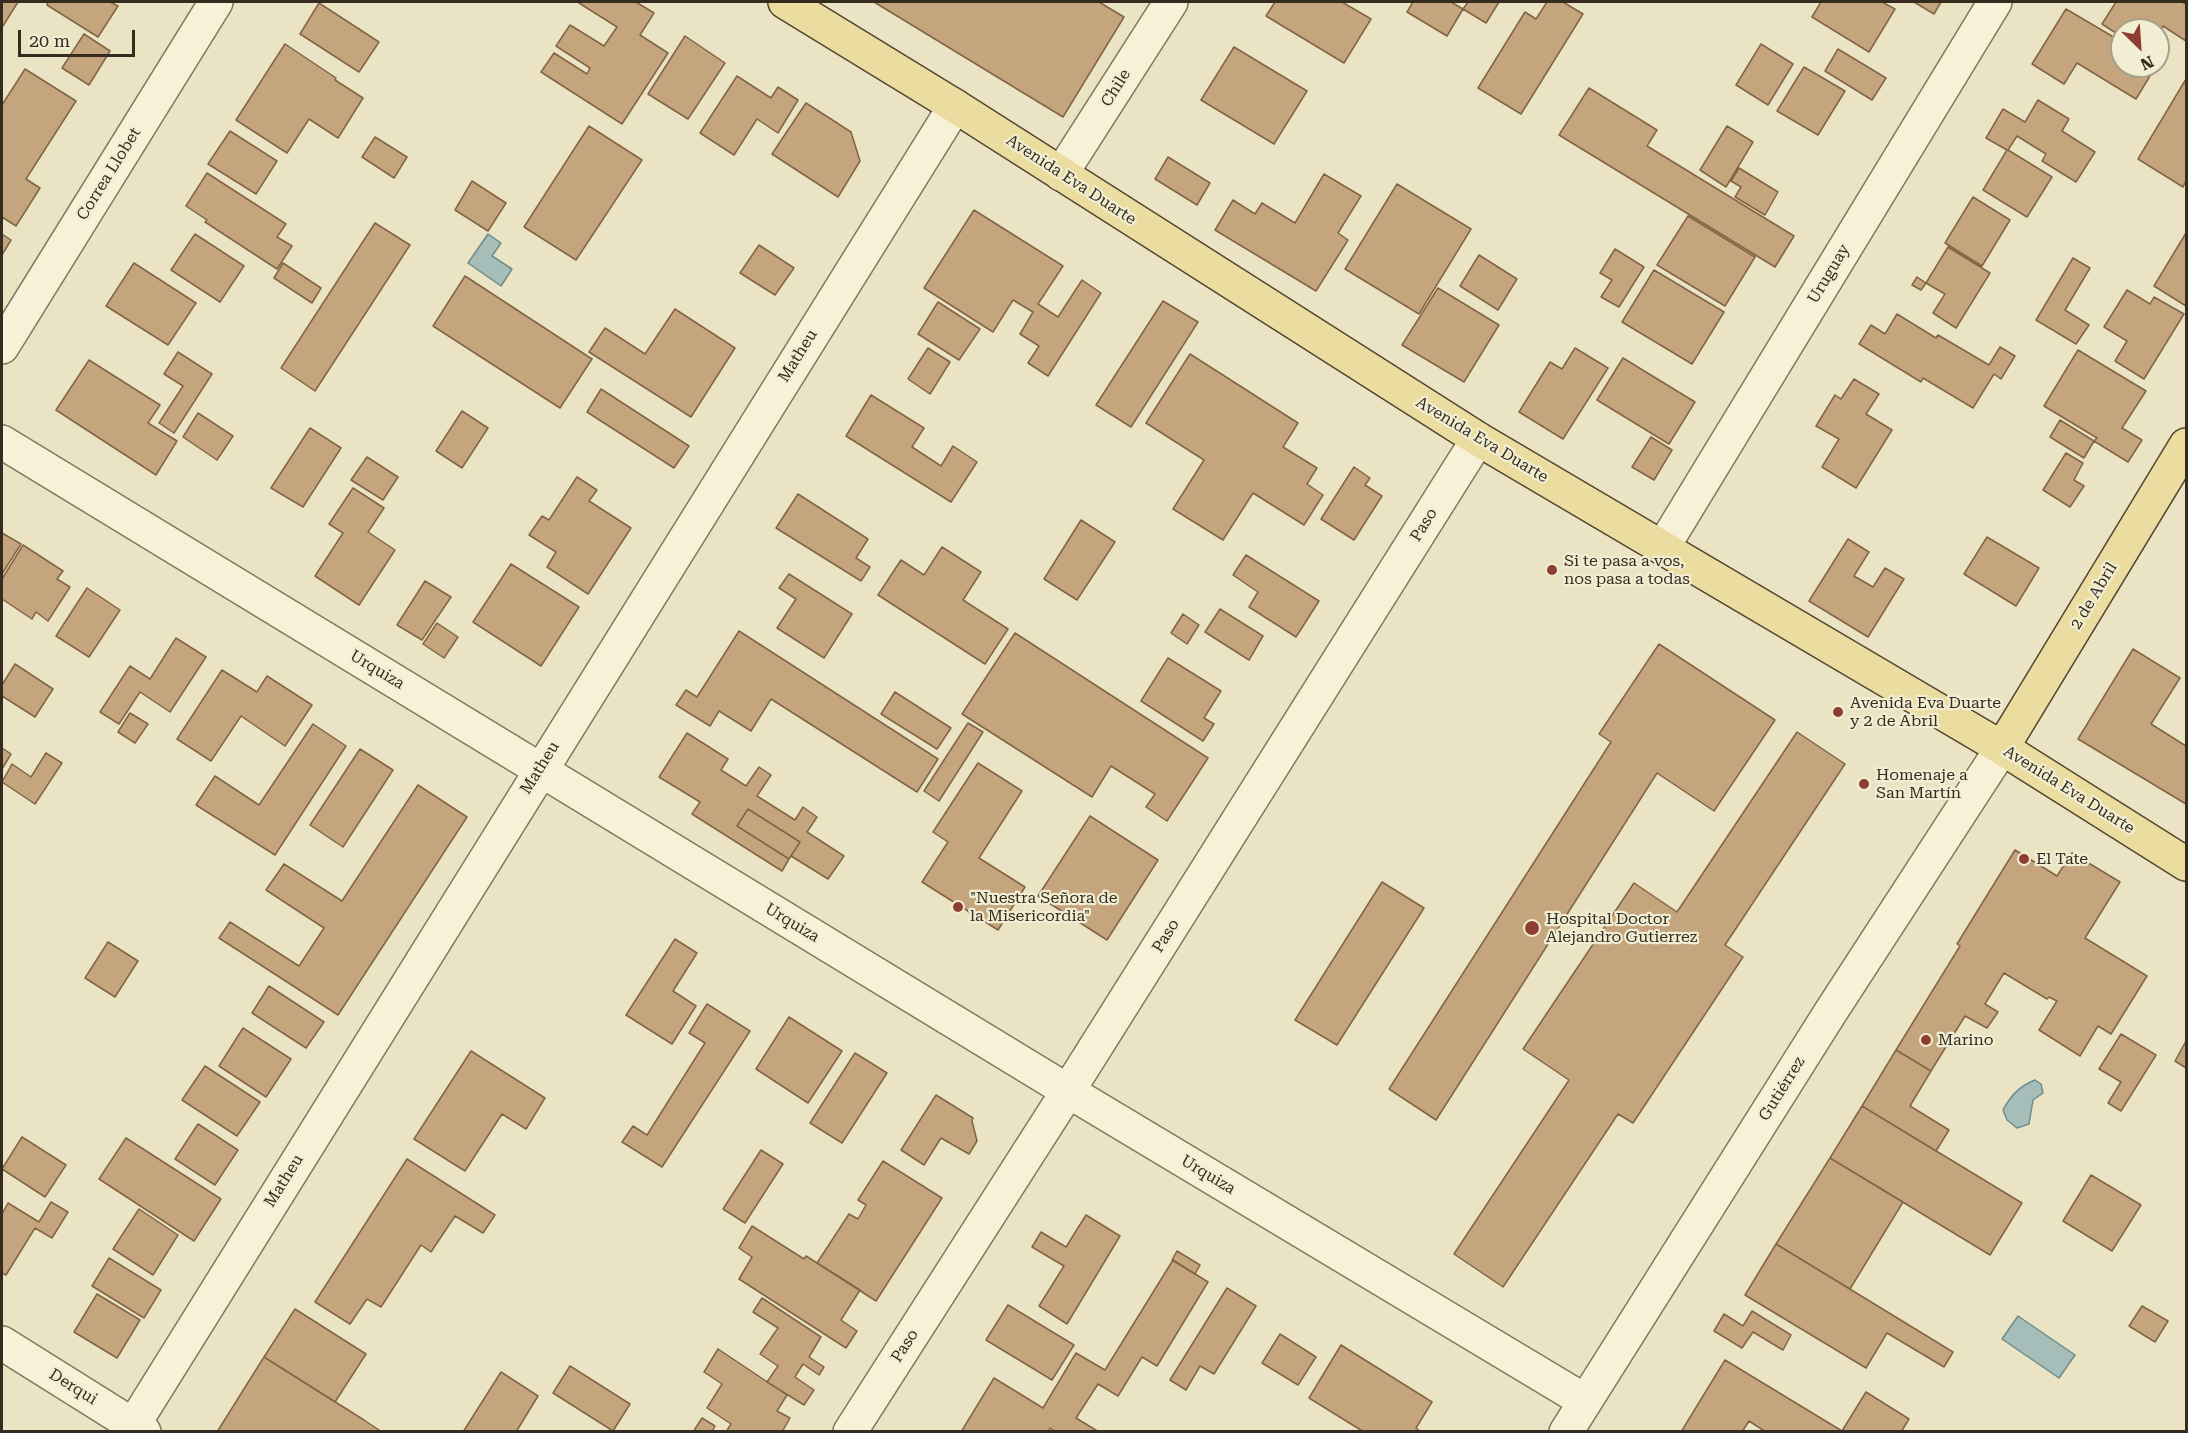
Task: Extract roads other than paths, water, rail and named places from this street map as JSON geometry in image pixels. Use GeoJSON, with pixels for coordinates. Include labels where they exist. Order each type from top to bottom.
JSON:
{"type":"FeatureCollection","features":[{"type":"Feature","properties":{"kind":"main road","name":"Avenida Eva Duarte"},"geometry":{"type":"LineString","coordinates":[[785,2],[955,106],[1478,439],[2002,748],[2187,864]]}},
{"type":"Feature","properties":{"kind":"main road","name":"2 de Abril"},"geometry":{"type":"LineString","coordinates":[[2002,748],[2187,445]]}},
{"type":"Feature","properties":{"kind":"street","name":"Correa Llobet"},"geometry":{"type":"LineString","coordinates":[[2,347],[216,2]]}},
{"type":"Feature","properties":{"kind":"street","name":"Chile"},"geometry":{"type":"LineString","coordinates":[[1061,174],[1171,2]]}},
{"type":"Feature","properties":{"kind":"street","name":"Uruguay"},"geometry":{"type":"LineString","coordinates":[[1663,547],[1995,2]]}},
{"type":"Feature","properties":{"kind":"street","name":"Matheu"},"geometry":{"type":"LineString","coordinates":[[135,1429],[540,768],[955,106]]}},
{"type":"Feature","properties":{"kind":"street","name":"Paso"},"geometry":{"type":"LineString","coordinates":[[850,1431],[1068,1091],[1478,439]]}},
{"type":"Feature","properties":{"kind":"street","name":"Urquiza"},"geometry":{"type":"LineString","coordinates":[[2,442],[1068,1091],[1536,1374],[1585,1401]]}},
{"type":"Feature","properties":{"kind":"street","name":"Gutiérrez"},"geometry":{"type":"LineString","coordinates":[[1566,1431],[1830,1013],[2002,748]]}},
{"type":"Feature","properties":{"kind":"street","name":"Derqui"},"geometry":{"type":"LineString","coordinates":[[2,1343],[135,1429]]}},
{"type":"Feature","properties":{"kind":"water"},"geometry":{"type":"Polygon","coordinates":[[[488,234],[501,243],[492,256],[512,269],[501,286],[468,263],[488,234]]]}},
{"type":"Feature","properties":{"kind":"water"},"geometry":{"type":"Polygon","coordinates":[[[2035,1080],[2041,1084],[2043,1093],[2033,1100],[2029,1124],[2017,1128],[2007,1120],[2003,1110],[2016,1092],[2035,1080]]]}},
{"type":"Feature","properties":{"kind":"water"},"geometry":{"type":"Polygon","coordinates":[[[2018,1316],[2075,1355],[2059,1378],[2002,1339],[2018,1316]]]}},
{"type":"Feature","properties":{"kind":"place","name":"Si te pasa a vos, nos pasa a todas"},"geometry":{"type":"Point","coordinates":[1552,570]}},
{"type":"Feature","properties":{"kind":"place","name":"Avenida Eva Duarte y 2 de Abril"},"geometry":{"type":"Point","coordinates":[1838,712]}},
{"type":"Feature","properties":{"kind":"place","name":"Homenaje a San Martín"},"geometry":{"type":"Point","coordinates":[1864,784]}},
{"type":"Feature","properties":{"kind":"place","name":"El Tate"},"geometry":{"type":"Point","coordinates":[2024,859]}},
{"type":"Feature","properties":{"kind":"place","name":"\"Nuestra Señora de la Misericordia\""},"geometry":{"type":"Point","coordinates":[958,907]}},
{"type":"Feature","properties":{"kind":"place","name":"Hospital Doctor Alejandro Gutierrez"},"geometry":{"type":"Point","coordinates":[1532,928]}},
{"type":"Feature","properties":{"kind":"place","name":"Marino"},"geometry":{"type":"Point","coordinates":[1926,1040]}}]}
